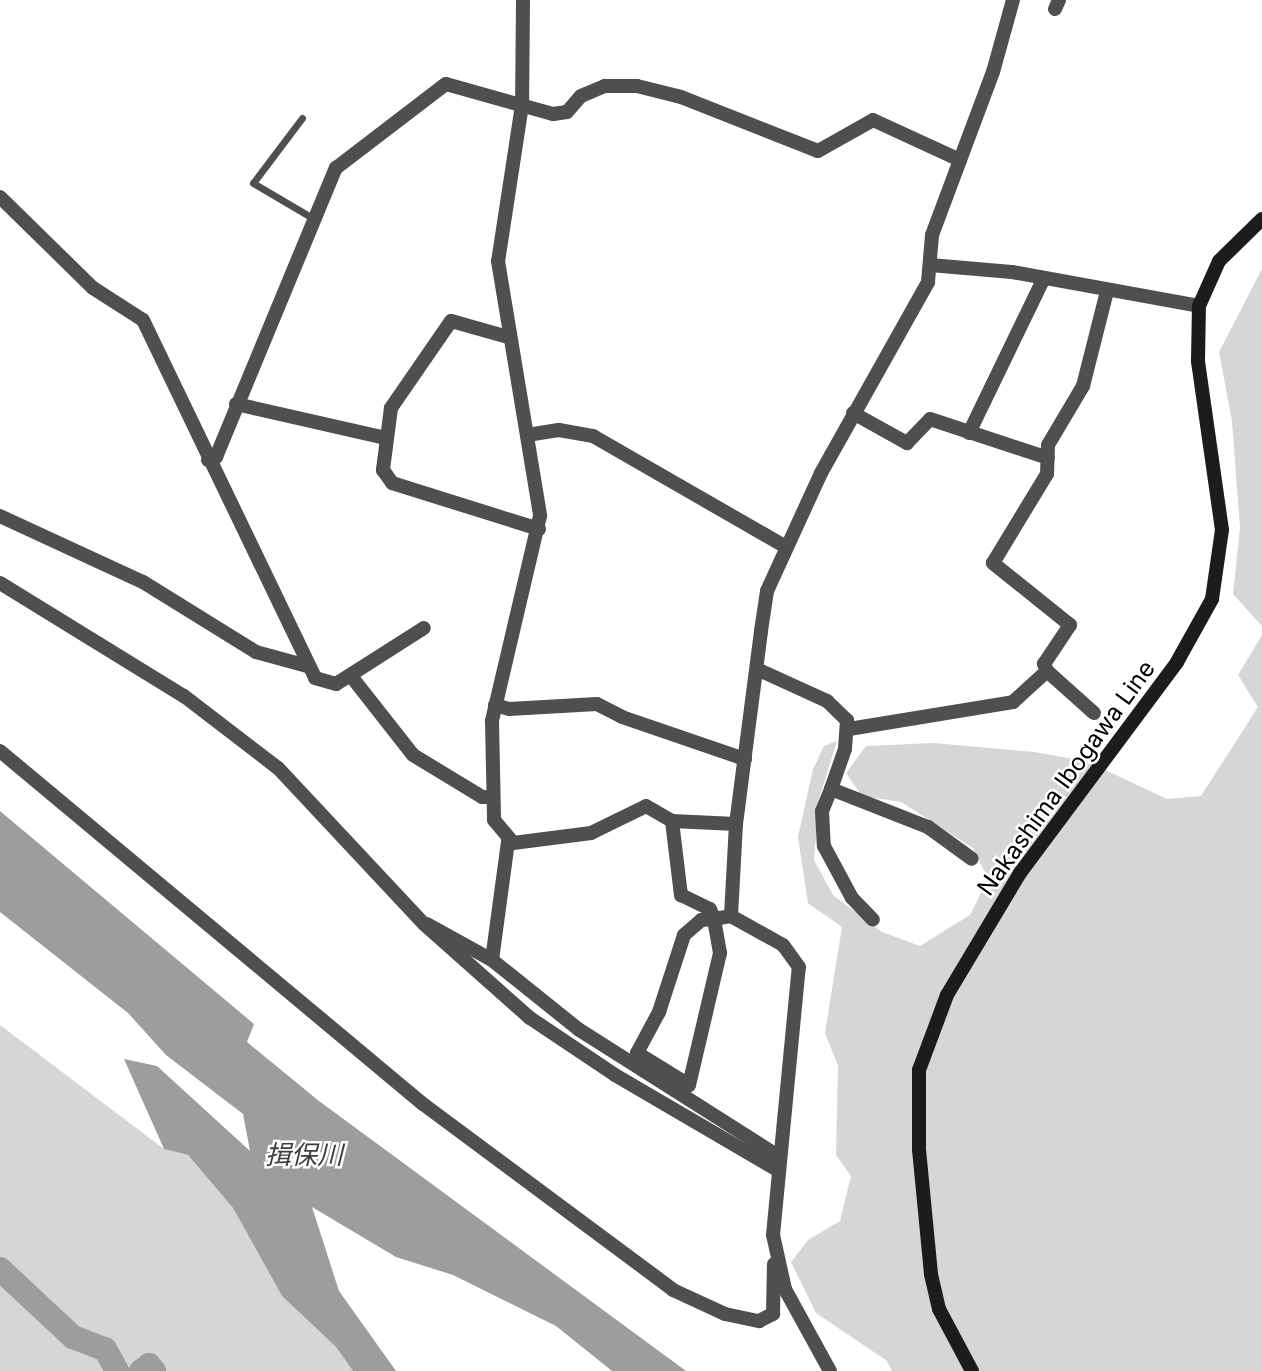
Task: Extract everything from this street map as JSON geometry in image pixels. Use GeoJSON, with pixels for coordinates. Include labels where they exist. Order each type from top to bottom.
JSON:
{"type":"FeatureCollection","features":[{"type":"Feature","properties":{"kind":"main road","name":"Nakashima Ibogawa Line"},"geometry":{"type":"LineString","coordinates":[[972,1371],[939,1309],[931,1274],[919,1150],[919,1070],[947,995],[1020,873],[1177,662],[1212,599],[1222,530],[1198,361],[1199,306],[1219,261],[1262,219]]}},
{"type":"Feature","properties":{"kind":"street"},"geometry":{"type":"LineString","coordinates":[[492,960],[508,841],[494,820],[492,797],[495,705],[539,529],[527,435],[508,337],[498,246],[522,105],[523,0]]}},
{"type":"Feature","properties":{"kind":"street"},"geometry":{"type":"LineString","coordinates":[[731,916],[736,824],[759,670],[767,591],[853,413],[928,282],[932,235],[1013,0]]}},
{"type":"Feature","properties":{"kind":"street"},"geometry":{"type":"LineString","coordinates":[[208,460],[216,457],[314,219],[347,155],[446,84],[522,105],[567,112],[581,96],[605,86],[637,86],[681,97],[808,149],[834,145],[873,120],[960,160]]}},
{"type":"Feature","properties":{"kind":"street"},"geometry":{"type":"LineString","coordinates":[[0,197],[93,288],[144,320],[307,666],[325,684],[351,676],[424,628]]}},
{"type":"Feature","properties":{"kind":"street"},"geometry":{"type":"LineString","coordinates":[[930,265],[1044,278],[1199,306]]}},
{"type":"Feature","properties":{"kind":"street"},"geometry":{"type":"LineString","coordinates":[[969,433],[1044,278]]}},
{"type":"Feature","properties":{"kind":"street"},"geometry":{"type":"LineString","coordinates":[[1094,713],[1046,671],[1044,664],[1070,625],[993,563],[1047,474],[1048,445],[1083,386],[1107,291]]}},
{"type":"Feature","properties":{"kind":"street"},"geometry":{"type":"LineString","coordinates":[[508,337],[452,321],[391,408],[383,470],[392,483],[539,529]]}},
{"type":"Feature","properties":{"kind":"street"},"geometry":{"type":"LineString","coordinates":[[236,404],[386,438]]}},
{"type":"Feature","properties":{"kind":"street"},"geometry":{"type":"LineString","coordinates":[[853,413],[907,443],[930,419],[1048,458]]}},
{"type":"Feature","properties":{"kind":"street"},"geometry":{"type":"LineString","coordinates":[[527,435],[559,430],[593,436],[786,547]]}},
{"type":"Feature","properties":{"kind":"street"},"geometry":{"type":"LineString","coordinates":[[0,516],[143,582],[256,652],[307,666]]}},
{"type":"Feature","properties":{"kind":"street"},"geometry":{"type":"LineString","coordinates":[[0,583],[184,696],[268,761],[424,924],[510,1002],[575,1050],[780,1164]]}},
{"type":"Feature","properties":{"kind":"street"},"geometry":{"type":"LineString","coordinates":[[759,670],[840,709],[849,729],[822,811],[824,846],[852,898],[873,920]]}},
{"type":"Feature","properties":{"kind":"street"},"geometry":{"type":"LineString","coordinates":[[849,729],[1013,702],[1046,671]]}},
{"type":"Feature","properties":{"kind":"street"},"geometry":{"type":"LineString","coordinates":[[351,676],[413,755],[482,797],[492,797]]}},
{"type":"Feature","properties":{"kind":"street"},"geometry":{"type":"LineString","coordinates":[[495,705],[509,709],[597,704],[622,718],[745,759]]}},
{"type":"Feature","properties":{"kind":"street"},"geometry":{"type":"LineString","coordinates":[[0,751],[412,1096],[673,1290],[725,1314],[759,1321],[773,1314],[771,1270],[776,1261]]}},
{"type":"Feature","properties":{"kind":"street"},"geometry":{"type":"LineString","coordinates":[[831,789],[928,827],[972,859]]}},
{"type":"Feature","properties":{"kind":"street"},"geometry":{"type":"LineString","coordinates":[[508,841],[551,842],[591,833],[646,806],[672,821],[736,824]]}},
{"type":"Feature","properties":{"kind":"street"},"geometry":{"type":"LineString","coordinates":[[672,821],[681,895],[710,909],[714,919],[720,953],[689,1085],[637,1053],[659,1012],[684,935],[701,920],[714,919],[731,916],[783,945],[799,967],[773,1235],[776,1261],[785,1289],[830,1371]]}},
{"type":"Feature","properties":{"kind":"street"},"geometry":{"type":"LineString","coordinates":[[424,924],[437,925],[492,960],[578,1029],[780,1164]]}},
{"type":"Feature","properties":{"kind":"lane"},"geometry":{"type":"LineString","coordinates":[[302,118],[253,183],[314,219]]}},
{"type":"Feature","properties":{"kind":"shaded area"},"geometry":{"type":"Polygon","coordinates":[[[1262,269],[1262,626],[1233,594],[1240,528],[1232,421],[1219,352],[1262,269]]]}},
{"type":"Feature","properties":{"kind":"shaded area"},"geometry":{"type":"Polygon","coordinates":[[[1262,635],[1262,1371],[892,1371],[887,1361],[816,1313],[791,1262],[808,1240],[840,1221],[851,1176],[836,1155],[838,1066],[825,1033],[842,927],[808,903],[798,837],[813,769],[824,746],[837,741],[819,799],[814,860],[833,895],[882,932],[920,946],[970,915],[988,879],[973,848],[901,802],[862,796],[846,773],[866,746],[934,743],[1034,752],[1086,761],[1167,799],[1201,796],[1258,707],[1238,675],[1262,635]]]}},
{"type":"Feature","properties":{"kind":"shaded area"},"geometry":{"type":"Polygon","coordinates":[[[0,1025],[164,1149],[188,1155],[233,1208],[282,1296],[336,1347],[353,1371],[0,1371],[0,1025]]]}},
{"type":"Feature","properties":{"kind":"water","name":"揖保川"},"geometry":{"type":"Polygon","coordinates":[[[0,811],[254,1024],[247,1042],[319,1101],[686,1371],[612,1371],[556,1326],[453,1275],[396,1257],[312,1207],[339,1291],[396,1371],[353,1371],[336,1347],[282,1296],[233,1208],[188,1155],[164,1149],[124,1059],[157,1066],[250,1151],[243,1114],[166,1055],[128,1013],[0,912],[0,811]]]}},
{"type":"Feature","properties":{"kind":"waterway"},"geometry":{"type":"LineString","coordinates":[[0,1269],[73,1337],[105,1349],[117,1371]]}},
{"type":"Feature","properties":{"kind":"waterway"},"geometry":{"type":"LineString","coordinates":[[141,1371],[149,1365],[154,1371]]}}]}
